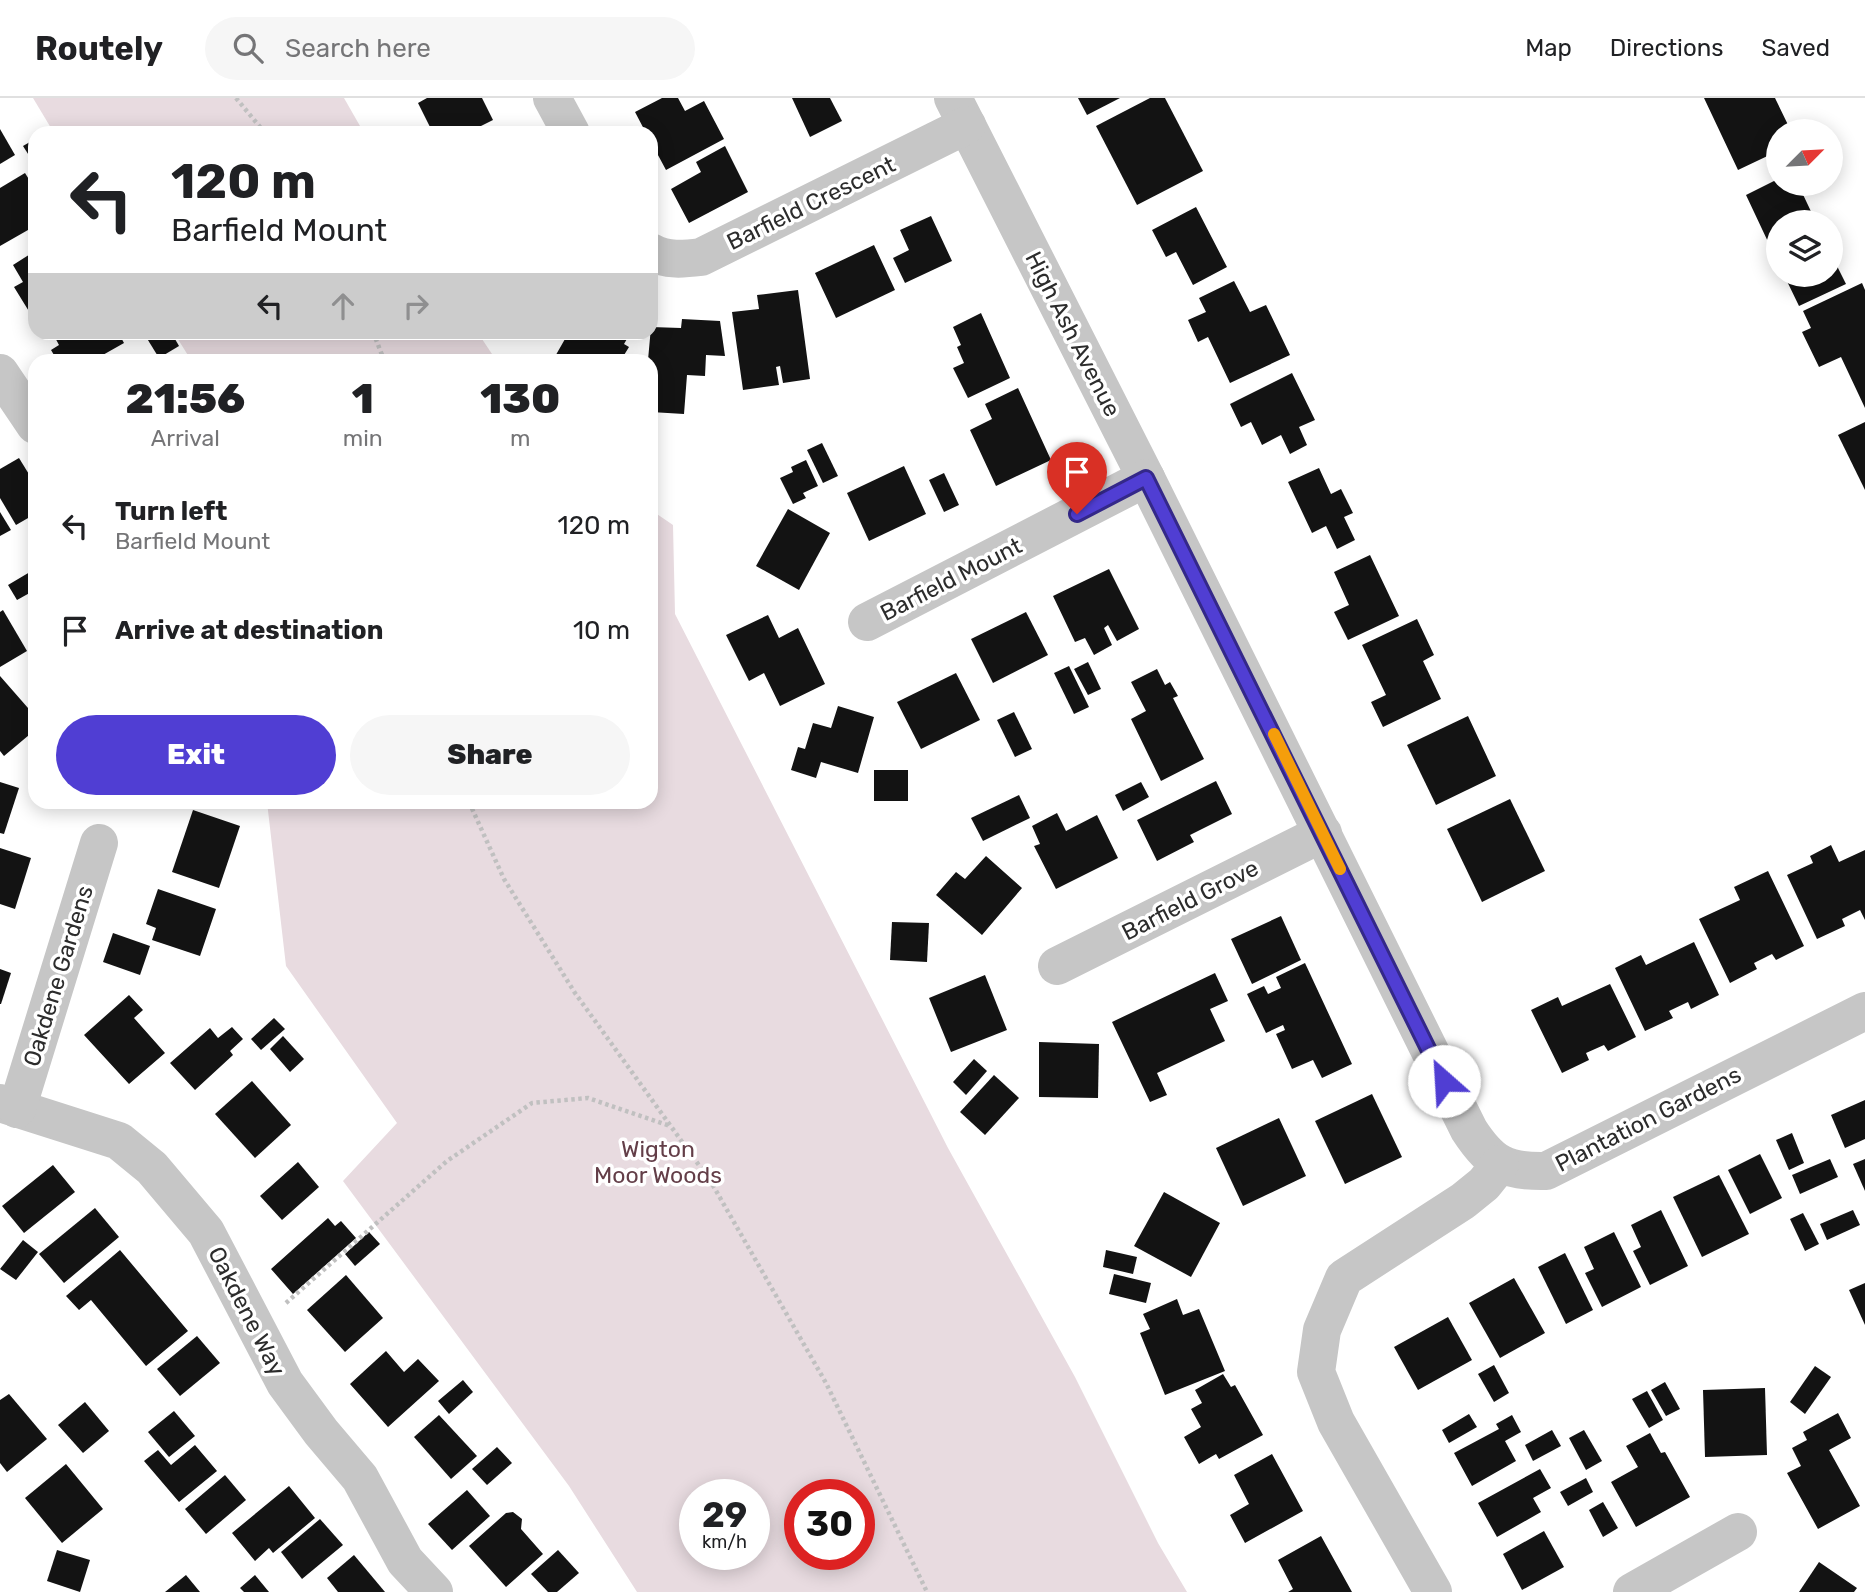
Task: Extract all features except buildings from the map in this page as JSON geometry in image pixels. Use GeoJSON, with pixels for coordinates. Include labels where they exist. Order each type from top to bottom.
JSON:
{"type":"FeatureCollection","features":[{"type":"Feature","properties":{"kind":"street"},"geometry":{"type":"LineString","coordinates":[[552,98],[567,126]]}},
{"type":"Feature","properties":{"kind":"street","name":"Barfield Crescent"},"geometry":{"type":"LineString","coordinates":[[658,254],[679,260],[701,257],[960,112]]}},
{"type":"Feature","properties":{"kind":"street","name":"High Ash Avenue"},"geometry":{"type":"LineString","coordinates":[[960,112],[1146,478],[1469,1130],[1482,1150],[1500,1164]]}},
{"type":"Feature","properties":{"kind":"street"},"geometry":{"type":"LineString","coordinates":[[3,385],[28,416]]}},
{"type":"Feature","properties":{"kind":"street","name":"Barfield Mount"},"geometry":{"type":"LineString","coordinates":[[867,622],[1146,478]]}},
{"type":"Feature","properties":{"kind":"street","name":"Barfield Grove"},"geometry":{"type":"LineString","coordinates":[[1056,966],[1323,833]]}},
{"type":"Feature","properties":{"kind":"street","name":"Oakdene Gardens"},"geometry":{"type":"LineString","coordinates":[[9,1106],[99,843]]}},
{"type":"Feature","properties":{"kind":"street","name":"Plantation Gardens"},"geometry":{"type":"LineString","coordinates":[[1500,1164],[1522,1171],[1546,1171],[1865,1011]]}},
{"type":"Feature","properties":{"kind":"street","name":"Oakdene Way"},"geometry":{"type":"LineString","coordinates":[[9,1106],[119,1141],[152,1168],[206,1232],[285,1383],[321,1432],[360,1478],[405,1561],[434,1592]]}},
{"type":"Feature","properties":{"kind":"street"},"geometry":{"type":"LineString","coordinates":[[1433,1592],[1336,1422],[1316,1372],[1322,1330],[1344,1278],[1463,1201],[1484,1184],[1500,1164]]}},
{"type":"Feature","properties":{"kind":"street"},"geometry":{"type":"LineString","coordinates":[[1632,1592],[1738,1532]]}},
{"type":"Feature","properties":{"kind":"path"},"geometry":{"type":"LineString","coordinates":[[236,98],[259,126]]}},
{"type":"Feature","properties":{"kind":"path"},"geometry":{"type":"LineString","coordinates":[[472,809],[504,879],[575,993],[712,1182],[826,1383],[927,1592]]}},
{"type":"Feature","properties":{"kind":"path"},"geometry":{"type":"LineString","coordinates":[[252,1323],[282,1306],[447,1161],[532,1104],[588,1098],[671,1126]]}},
{"type":"Feature","properties":{"kind":"green space"},"geometry":{"type":"Polygon","coordinates":[[[33,98],[344,98],[360,126],[50,126],[33,98]]]}},
{"type":"Feature","properties":{"kind":"green space"},"geometry":{"type":"Polygon","coordinates":[[[178,340],[483,340],[492,354],[187,354],[178,340]]]}},
{"type":"Feature","properties":{"kind":"green space","name":"Wigton Moor Woods"},"geometry":{"type":"Polygon","coordinates":[[[658,515],[673,525],[675,614],[948,1148],[1075,1377],[1158,1543],[1187,1592],[637,1592],[569,1486],[343,1181],[397,1123],[286,966],[268,809],[658,809],[658,515]]]}},
{"type":"Feature","properties":{"kind":"slow traffic"},"geometry":{"type":"LineString","coordinates":[[1274,734],[1340,869]]}},
{"type":"Feature","properties":{"kind":"route"},"geometry":{"type":"LineString","coordinates":[[1077,514],[1146,478],[1444,1081]]}}]}
